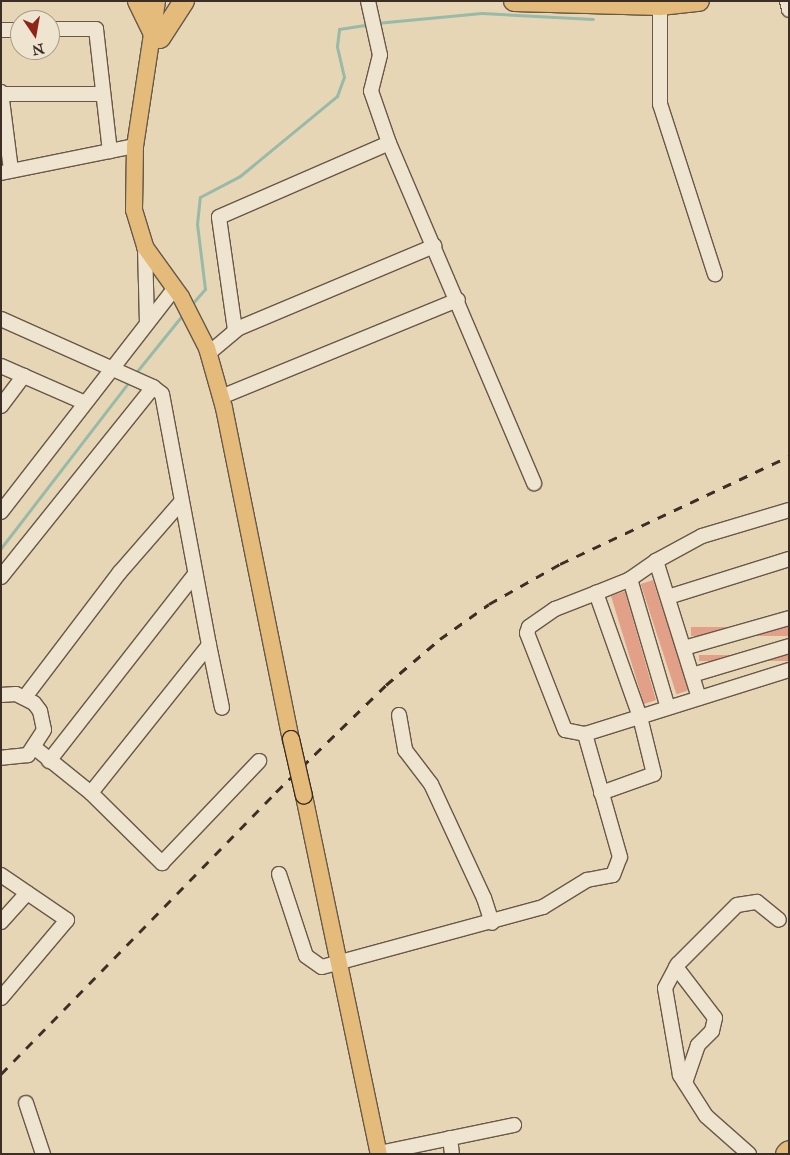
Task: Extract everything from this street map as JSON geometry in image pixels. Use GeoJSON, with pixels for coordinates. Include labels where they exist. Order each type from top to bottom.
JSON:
{"type":"FeatureCollection","features":[{"type":"Feature","properties":{"kind":"highway"},"geometry":{"type":"LineString","coordinates":[[138,1],[157,36],[184,1]]}},
{"type":"Feature","properties":{"kind":"highway"},"geometry":{"type":"LineString","coordinates":[[514,1],[660,5],[699,1]]}},
{"type":"Feature","properties":{"kind":"main road"},"geometry":{"type":"LineString","coordinates":[[157,36],[158,1]]}},
{"type":"Feature","properties":{"kind":"main road"},"geometry":{"type":"LineString","coordinates":[[167,1],[149,70],[135,146],[134,210],[145,248],[178,293],[208,350],[221,397],[337,965],[379,1153]]}},
{"type":"Feature","properties":{"kind":"street"},"geometry":{"type":"LineString","coordinates":[[368,1],[380,55],[370,87],[389,143],[458,300],[534,483]]}},
{"type":"Feature","properties":{"kind":"street"},"geometry":{"type":"LineString","coordinates":[[787,1],[789,10]]}},
{"type":"Feature","properties":{"kind":"street"},"geometry":{"type":"LineString","coordinates":[[660,5],[660,104],[715,274]]}},
{"type":"Feature","properties":{"kind":"street"},"geometry":{"type":"LineString","coordinates":[[60,29],[96,29],[110,150]]}},
{"type":"Feature","properties":{"kind":"street"},"geometry":{"type":"LineString","coordinates":[[103,94],[1,93],[6,171],[135,146]]}},
{"type":"Feature","properties":{"kind":"street"},"geometry":{"type":"LineString","coordinates":[[235,330],[219,217],[389,143]]}},
{"type":"Feature","properties":{"kind":"street"},"geometry":{"type":"LineString","coordinates":[[208,350],[235,330],[434,246]]}},
{"type":"Feature","properties":{"kind":"street"},"geometry":{"type":"LineString","coordinates":[[145,248],[147,324]]}},
{"type":"Feature","properties":{"kind":"street"},"geometry":{"type":"LineString","coordinates":[[1,512],[83,402],[115,368],[147,324],[178,293]]}},
{"type":"Feature","properties":{"kind":"street"},"geometry":{"type":"LineString","coordinates":[[221,397],[458,300]]}},
{"type":"Feature","properties":{"kind":"street"},"geometry":{"type":"LineString","coordinates":[[1,319],[115,368],[158,391]]}},
{"type":"Feature","properties":{"kind":"street"},"geometry":{"type":"LineString","coordinates":[[1,366],[83,402]]}},
{"type":"Feature","properties":{"kind":"street"},"geometry":{"type":"LineString","coordinates":[[1,406],[24,376]]}},
{"type":"Feature","properties":{"kind":"street"},"geometry":{"type":"LineString","coordinates":[[158,391],[222,708]]}},
{"type":"Feature","properties":{"kind":"street"},"geometry":{"type":"LineString","coordinates":[[1,577],[158,391]]}},
{"type":"Feature","properties":{"kind":"street"},"geometry":{"type":"LineString","coordinates":[[26,697],[120,572],[181,502]]}},
{"type":"Feature","properties":{"kind":"street"},"geometry":{"type":"LineString","coordinates":[[789,510],[702,536],[656,561],[630,578],[556,609],[529,627],[527,633],[565,730],[584,734],[789,670]]}},
{"type":"Feature","properties":{"kind":"street"},"geometry":{"type":"LineString","coordinates":[[668,597],[789,559]]}},
{"type":"Feature","properties":{"kind":"street"},"geometry":{"type":"LineString","coordinates":[[656,561],[699,698]]}},
{"type":"Feature","properties":{"kind":"street"},"geometry":{"type":"LineString","coordinates":[[49,762],[195,574]]}},
{"type":"Feature","properties":{"kind":"street"},"geometry":{"type":"LineString","coordinates":[[630,578],[668,708]]}},
{"type":"Feature","properties":{"kind":"street"},"geometry":{"type":"LineString","coordinates":[[596,593],[640,717],[654,775],[601,793]]}},
{"type":"Feature","properties":{"kind":"street"},"geometry":{"type":"LineString","coordinates":[[684,648],[789,618]]}},
{"type":"Feature","properties":{"kind":"street"},"geometry":{"type":"LineString","coordinates":[[91,793],[209,646]]}},
{"type":"Feature","properties":{"kind":"street"},"geometry":{"type":"LineString","coordinates":[[692,674],[789,646]]}},
{"type":"Feature","properties":{"kind":"street"},"geometry":{"type":"LineString","coordinates":[[1,695],[26,697],[40,710],[43,720],[42,735],[35,748],[18,758],[1,758]]}},
{"type":"Feature","properties":{"kind":"street"},"geometry":{"type":"LineString","coordinates":[[399,715],[405,750],[431,784],[484,898],[492,923]]}},
{"type":"Feature","properties":{"kind":"street"},"geometry":{"type":"LineString","coordinates":[[279,874],[306,956],[317,966],[337,965],[492,923],[543,907],[587,880],[613,874],[620,857],[584,734]]}},
{"type":"Feature","properties":{"kind":"street"},"geometry":{"type":"LineString","coordinates":[[35,748],[49,762],[91,793],[162,863],[260,761]]}},
{"type":"Feature","properties":{"kind":"street"},"geometry":{"type":"LineString","coordinates":[[1,875],[67,920],[1,998]]}},
{"type":"Feature","properties":{"kind":"street"},"geometry":{"type":"LineString","coordinates":[[1,922],[27,892]]}},
{"type":"Feature","properties":{"kind":"street"},"geometry":{"type":"LineString","coordinates":[[749,1154],[706,1116],[684,1083],[678,1069],[666,1001],[667,981],[676,966],[737,905],[757,902],[779,920]]}},
{"type":"Feature","properties":{"kind":"street"},"geometry":{"type":"LineString","coordinates":[[676,966],[715,1018],[712,1031],[698,1045],[684,1083]]}},
{"type":"Feature","properties":{"kind":"street"},"geometry":{"type":"LineString","coordinates":[[26,1103],[43,1154]]}},
{"type":"Feature","properties":{"kind":"street"},"geometry":{"type":"LineString","coordinates":[[379,1153],[514,1125]]}},
{"type":"Feature","properties":{"kind":"street"},"geometry":{"type":"LineString","coordinates":[[450,1138],[452,1154]]}},
{"type":"Feature","properties":{"kind":"building"},"geometry":{"type":"Polygon","coordinates":[[[653,580],[689,690],[676,694],[641,584],[653,580]]]}},
{"type":"Feature","properties":{"kind":"building"},"geometry":{"type":"Polygon","coordinates":[[[625,591],[656,700],[644,704],[611,596],[625,591]]]}},
{"type":"Feature","properties":{"kind":"building"},"geometry":{"type":"Polygon","coordinates":[[[691,627],[789,627],[789,636],[691,636],[691,627]]]}},
{"type":"Feature","properties":{"kind":"building"},"geometry":{"type":"Polygon","coordinates":[[[699,655],[789,655],[789,661],[699,661],[699,655]]]}},
{"type":"Feature","properties":{"kind":"waterway"},"geometry":{"type":"LineString","coordinates":[[376,23],[482,13],[593,19]]}},
{"type":"Feature","properties":{"kind":"waterway"},"geometry":{"type":"LineString","coordinates":[[191,305],[205,289],[197,224],[200,197],[240,176],[337,96],[344,77],[337,46],[339,29],[370,24]]}},
{"type":"Feature","properties":{"kind":"waterway"},"geometry":{"type":"LineString","coordinates":[[134,375],[184,313]]}},
{"type":"Feature","properties":{"kind":"waterway"},"geometry":{"type":"LineString","coordinates":[[1,548],[129,382]]}},
{"type":"Feature","properties":{"kind":"railway"},"geometry":{"type":"LineString","coordinates":[[1,1074],[276,792],[386,685],[440,639],[489,604],[560,564],[789,456]]}}]}
